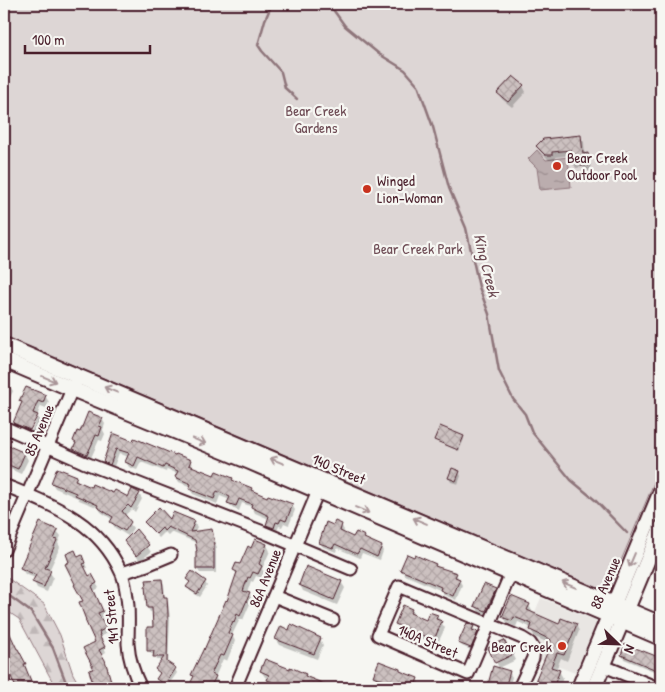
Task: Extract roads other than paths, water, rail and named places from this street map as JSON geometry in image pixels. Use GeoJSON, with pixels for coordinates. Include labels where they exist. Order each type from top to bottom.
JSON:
{"type":"FeatureCollection","features":[{"type":"Feature","properties":{"kind":"main road","name":"140 Street"},"geometry":{"type":"LineString","coordinates":[[4,345],[78,376],[320,485],[612,610],[661,638]]}},
{"type":"Feature","properties":{"kind":"main road","name":"140 Street"},"geometry":{"type":"LineString","coordinates":[[4,360],[72,389],[320,485]]}},
{"type":"Feature","properties":{"kind":"main road","name":"88 Avenue"},"geometry":{"type":"LineString","coordinates":[[579,688],[661,491]]}},
{"type":"Feature","properties":{"kind":"main road","name":"88 Avenue"},"geometry":{"type":"LineString","coordinates":[[594,688],[661,528]]}},
{"type":"Feature","properties":{"kind":"main road","name":"140 Street"},"geometry":{"type":"LineString","coordinates":[[625,616],[661,624]]}},
{"type":"Feature","properties":{"kind":"street","name":"85 Avenue"},"geometry":{"type":"LineString","coordinates":[[4,550],[78,376]]}},
{"type":"Feature","properties":{"kind":"street"},"geometry":{"type":"LineString","coordinates":[[4,427],[351,569]]}},
{"type":"Feature","properties":{"kind":"street","name":"141 Street"},"geometry":{"type":"LineString","coordinates":[[4,485],[68,514],[87,527],[108,549],[122,573],[128,607],[128,646],[132,669],[141,688]]}},
{"type":"Feature","properties":{"kind":"street","name":"86A Avenue"},"geometry":{"type":"LineString","coordinates":[[237,688],[320,485]]}},
{"type":"Feature","properties":{"kind":"street"},"geometry":{"type":"LineString","coordinates":[[122,573],[171,555]]}},
{"type":"Feature","properties":{"kind":"street"},"geometry":{"type":"LineString","coordinates":[[514,568],[489,624],[522,638],[530,643],[534,649],[533,658],[520,688]]}},
{"type":"Feature","properties":{"kind":"street","name":"140A Street"},"geometry":{"type":"LineString","coordinates":[[399,586],[489,624],[468,674],[378,635],[399,586]]}},
{"type":"Feature","properties":{"kind":"street"},"geometry":{"type":"LineString","coordinates":[[274,596],[333,620]]}},
{"type":"Feature","properties":{"kind":"street"},"geometry":{"type":"LineString","coordinates":[[604,666],[658,688]]}},
{"type":"Feature","properties":{"kind":"water"},"geometry":{"type":"Polygon","coordinates":[[[537,150],[546,160],[568,157],[571,187],[540,190],[537,168],[528,159],[537,150]]]}},
{"type":"Feature","properties":{"kind":"waterway"},"geometry":{"type":"LineString","coordinates":[[272,4],[258,45],[281,72],[285,88],[297,99]]}},
{"type":"Feature","properties":{"kind":"waterway","name":"King Creek"},"geometry":{"type":"LineString","coordinates":[[329,4],[345,26],[379,54],[405,70],[418,85],[433,127],[449,188],[466,228],[479,287],[489,314],[499,371],[513,399],[525,414],[532,432],[571,480],[595,500],[627,533]]}},
{"type":"Feature","properties":{"kind":"waterway"},"geometry":{"type":"LineString","coordinates":[[4,592],[31,612],[53,648],[68,688]]}},
{"type":"Feature","properties":{"kind":"place","name":"Bear Creek Outdoor Pool"},"geometry":{"type":"Point","coordinates":[557,166]}},
{"type":"Feature","properties":{"kind":"place","name":"Winged Lion-Woman"},"geometry":{"type":"Point","coordinates":[367,189]}},
{"type":"Feature","properties":{"kind":"place","name":"Bear Creek"},"geometry":{"type":"Point","coordinates":[562,646]}},
{"type":"Feature","properties":{"kind":"park label","name":"Bear Creek Gardens"},"geometry":{"type":"Point","coordinates":[316,118]}},
{"type":"Feature","properties":{"kind":"park label","name":"Bear Creek Park"},"geometry":{"type":"Point","coordinates":[418,248]}}]}
